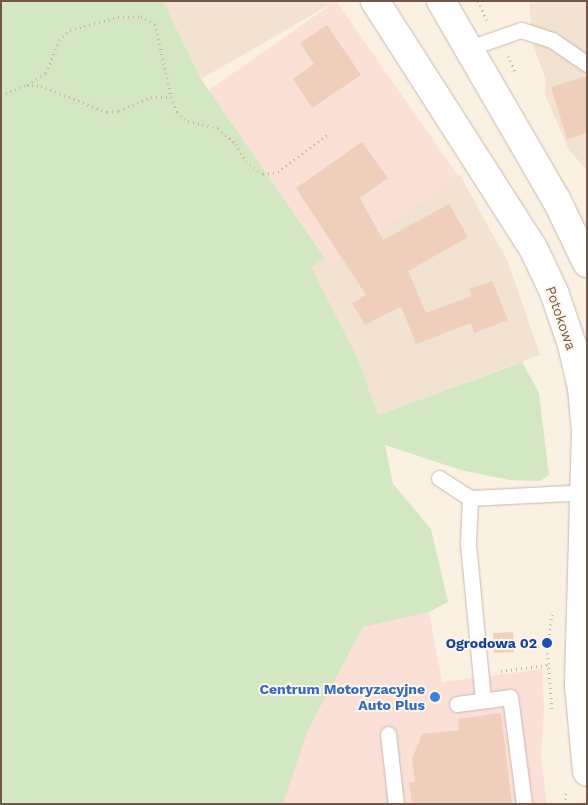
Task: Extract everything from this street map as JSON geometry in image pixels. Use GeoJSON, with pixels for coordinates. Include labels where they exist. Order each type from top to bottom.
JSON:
{"type":"FeatureCollection","features":[{"type":"Feature","properties":{"kind":"main road","name":"Potokowa"},"geometry":{"type":"LineString","coordinates":[[375,1],[504,199],[554,292],[565,322],[582,388],[587,492],[577,776]]}},
{"type":"Feature","properties":{"kind":"main road"},"geometry":{"type":"LineString","coordinates":[[441,1],[556,199],[587,263]]}},
{"type":"Feature","properties":{"kind":"lane"},"geometry":{"type":"LineString","coordinates":[[469,48],[521,30],[552,40],[587,64]]}},
{"type":"Feature","properties":{"kind":"lane"},"geometry":{"type":"LineString","coordinates":[[438,478],[470,498],[587,492]]}},
{"type":"Feature","properties":{"kind":"lane"},"geometry":{"type":"LineString","coordinates":[[470,498],[468,544],[484,700]]}},
{"type":"Feature","properties":{"kind":"lane"},"geometry":{"type":"LineString","coordinates":[[457,704],[510,697],[524,804]]}},
{"type":"Feature","properties":{"kind":"lane"},"geometry":{"type":"LineString","coordinates":[[388,734],[396,804]]}},
{"type":"Feature","properties":{"kind":"path"},"geometry":{"type":"LineString","coordinates":[[1,95],[27,85],[46,73],[59,40],[70,30],[118,17],[141,16],[155,24],[177,112],[188,121],[218,128],[256,169],[263,174],[278,172],[329,134]]}},
{"type":"Feature","properties":{"kind":"path"},"geometry":{"type":"LineString","coordinates":[[27,85],[41,86],[107,112],[119,111],[152,97],[172,97]]}},
{"type":"Feature","properties":{"kind":"path"},"geometry":{"type":"LineString","coordinates":[[552,612],[548,665],[549,701],[555,718]]}},
{"type":"Feature","properties":{"kind":"path"},"geometry":{"type":"LineString","coordinates":[[480,673],[548,665]]}},
{"type":"Feature","properties":{"kind":"path"},"geometry":{"type":"LineString","coordinates":[[565,804],[577,776]]}},
{"type":"Feature","properties":{"kind":"shaded area"},"geometry":{"type":"Polygon","coordinates":[[[163,1],[336,1],[201,79],[163,1]]]}},
{"type":"Feature","properties":{"kind":"shaded area"},"geometry":{"type":"Polygon","coordinates":[[[336,1],[459,176],[331,266],[208,90],[336,1]]]}},
{"type":"Feature","properties":{"kind":"shaded area"},"geometry":{"type":"Polygon","coordinates":[[[529,1],[587,1],[587,170],[569,150],[545,95],[546,80],[533,45],[529,1]]]}},
{"type":"Feature","properties":{"kind":"shaded area"},"geometry":{"type":"Polygon","coordinates":[[[460,175],[508,262],[540,355],[378,415],[359,361],[310,267],[460,175]]]}},
{"type":"Feature","properties":{"kind":"shaded area","name":"Centrum Motoryzacyjne Auto Plus"},"geometry":{"type":"Polygon","coordinates":[[[429,612],[442,682],[542,669],[544,711],[541,757],[547,804],[283,804],[308,730],[363,627],[429,612]]]}},
{"type":"Feature","properties":{"kind":"green space"},"geometry":{"type":"Polygon","coordinates":[[[1,1],[163,1],[201,79],[325,258],[311,267],[359,361],[378,415],[522,362],[539,393],[549,475],[540,481],[509,480],[461,470],[385,445],[393,484],[431,529],[448,602],[429,612],[363,627],[308,730],[283,804],[1,804],[1,1]]]}},
{"type":"Feature","properties":{"kind":"building"},"geometry":{"type":"Polygon","coordinates":[[[327,25],[361,75],[312,108],[293,79],[314,64],[300,43],[327,25]]]}},
{"type":"Feature","properties":{"kind":"building"},"geometry":{"type":"Polygon","coordinates":[[[587,76],[587,133],[567,139],[551,87],[587,76]]]}},
{"type":"Feature","properties":{"kind":"building"},"geometry":{"type":"Polygon","coordinates":[[[362,142],[388,178],[360,198],[383,240],[449,204],[468,237],[408,271],[426,313],[472,296],[469,289],[492,281],[508,320],[474,333],[471,323],[416,344],[401,306],[365,325],[352,303],[366,295],[296,188],[362,142]]]}},
{"type":"Feature","properties":{"kind":"building"},"geometry":{"type":"Polygon","coordinates":[[[513,632],[514,652],[494,653],[493,633],[513,632]]]}},
{"type":"Feature","properties":{"kind":"building"},"geometry":{"type":"Polygon","coordinates":[[[501,713],[512,804],[412,804],[409,782],[415,782],[412,759],[422,734],[459,730],[458,719],[501,713]]]}},
{"type":"Feature","properties":{"kind":"place","name":"Ogrodowa 02"},"geometry":{"type":"Point","coordinates":[547,643]}},
{"type":"Feature","properties":{"kind":"place","name":"Centrum Motoryzacyjne Auto Plus"},"geometry":{"type":"Point","coordinates":[435,697]}}]}
